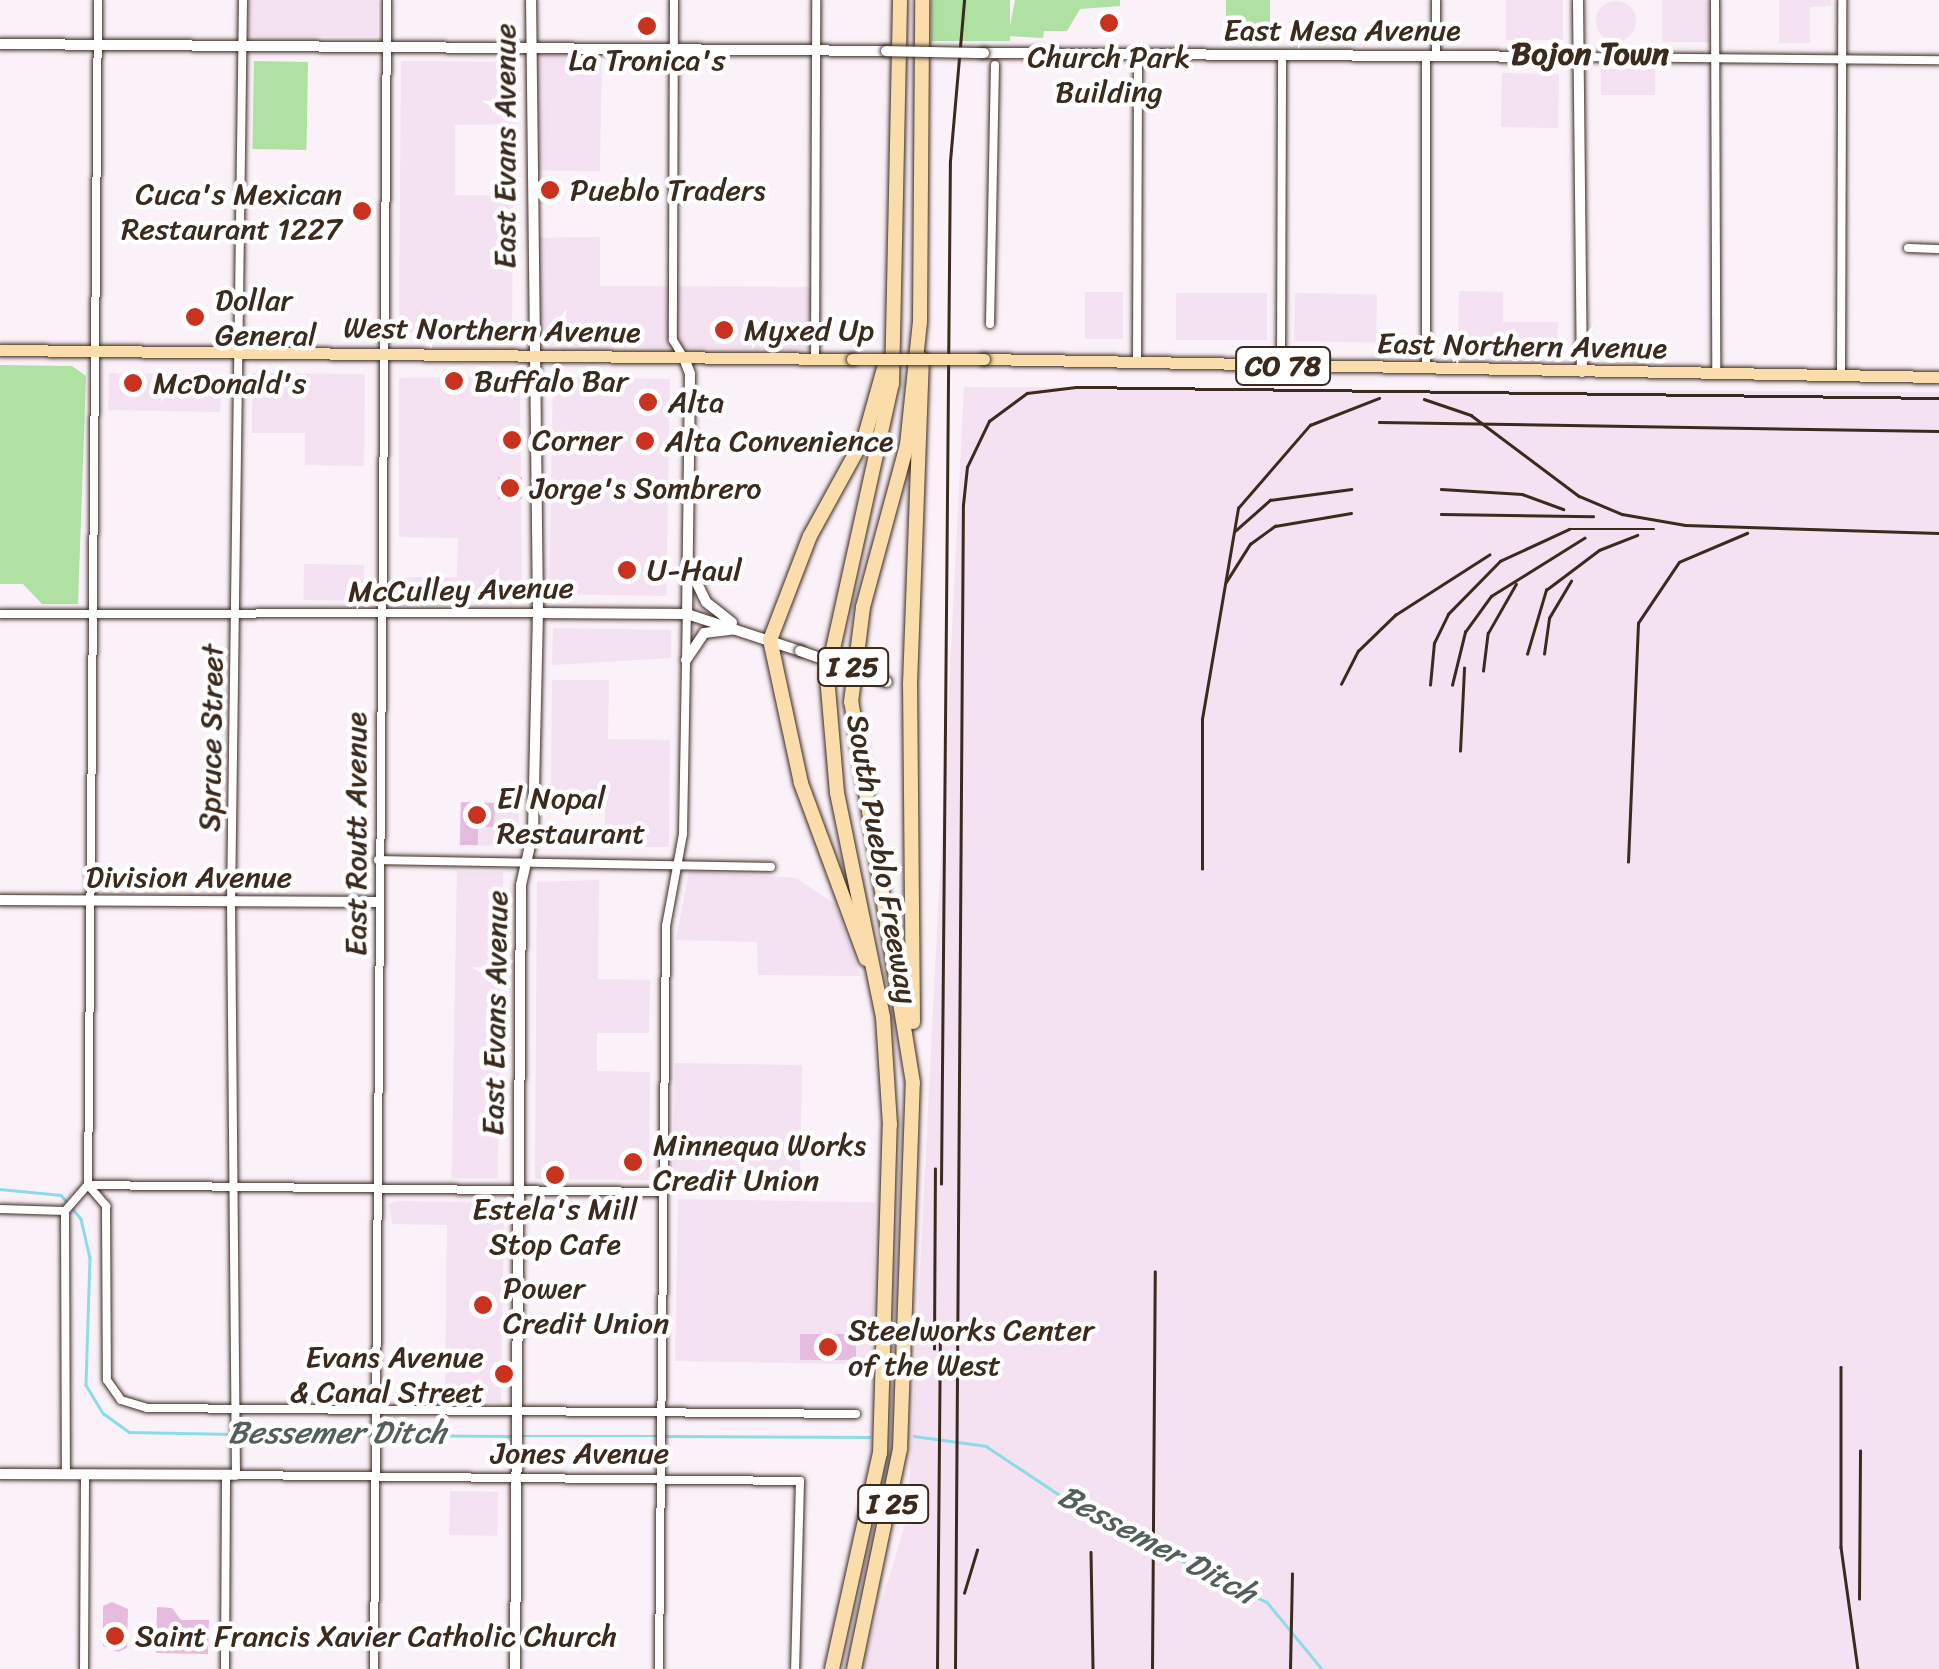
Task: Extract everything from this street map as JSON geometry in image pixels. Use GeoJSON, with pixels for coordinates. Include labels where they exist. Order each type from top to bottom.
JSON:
{"type":"FeatureCollection","features":[{"type":"Feature","properties":{"kind":"highway","name":"South Pueblo Freeway"},"geometry":{"type":"LineString","coordinates":[[832,1669],[873,1495],[884,1399],[890,1125],[883,1017],[836,793],[827,676],[884,443],[894,310],[900,0]]}},
{"type":"Feature","properties":{"kind":"highway","name":"South Pueblo Freeway"},"geometry":{"type":"LineString","coordinates":[[854,1669],[900,1449],[913,1083],[851,702],[863,607],[907,445],[920,322],[922,0]]}},
{"type":"Feature","properties":{"kind":"highway"},"geometry":{"type":"LineString","coordinates":[[883,1017],[801,782],[770,640],[810,536],[865,436],[894,310]]}},
{"type":"Feature","properties":{"kind":"highway"},"geometry":{"type":"LineString","coordinates":[[913,1083],[910,684],[924,386],[920,322]]}},
{"type":"Feature","properties":{"kind":"main road","name":"West Northern Avenue"},"geometry":{"type":"LineString","coordinates":[[0,350],[984,359]]}},
{"type":"Feature","properties":{"kind":"main road","name":"East Northern Avenue"},"geometry":{"type":"LineString","coordinates":[[984,359],[1939,376]]}},
{"type":"Feature","properties":{"kind":"street"},"geometry":{"type":"LineString","coordinates":[[98,0],[88,1185],[106,1206],[108,1380],[121,1400],[238,1411],[856,1414]]}},
{"type":"Feature","properties":{"kind":"street","name":"Spruce Street"},"geometry":{"type":"LineString","coordinates":[[225,1669],[231,1475],[238,1426],[231,903],[243,0]]}},
{"type":"Feature","properties":{"kind":"street","name":"East Routt Avenue"},"geometry":{"type":"LineString","coordinates":[[374,1669],[386,0]]}},
{"type":"Feature","properties":{"kind":"street","name":"East Evans Avenue"},"geometry":{"type":"LineString","coordinates":[[515,1669],[517,1192],[524,862],[533,832],[538,613],[531,0]]}},
{"type":"Feature","properties":{"kind":"street"},"geometry":{"type":"LineString","coordinates":[[658,1669],[666,926],[679,864],[690,374],[673,340],[674,0]]}},
{"type":"Feature","properties":{"kind":"street"},"geometry":{"type":"LineString","coordinates":[[815,358],[816,0]]}},
{"type":"Feature","properties":{"kind":"street"},"geometry":{"type":"LineString","coordinates":[[1426,369],[1431,56],[1436,0]]}},
{"type":"Feature","properties":{"kind":"street"},"geometry":{"type":"LineString","coordinates":[[1578,0],[1582,372]]}},
{"type":"Feature","properties":{"kind":"street"},"geometry":{"type":"LineString","coordinates":[[1715,0],[1716,374]]}},
{"type":"Feature","properties":{"kind":"street"},"geometry":{"type":"LineString","coordinates":[[1842,0],[1842,375]]}},
{"type":"Feature","properties":{"kind":"street","name":"East Mesa Avenue"},"geometry":{"type":"LineString","coordinates":[[0,44],[1939,60]]}},
{"type":"Feature","properties":{"kind":"street"},"geometry":{"type":"LineString","coordinates":[[1137,364],[1138,54]]}},
{"type":"Feature","properties":{"kind":"street"},"geometry":{"type":"LineString","coordinates":[[1281,366],[1282,55]]}},
{"type":"Feature","properties":{"kind":"street"},"geometry":{"type":"LineString","coordinates":[[990,324],[994,65]]}},
{"type":"Feature","properties":{"kind":"street"},"geometry":{"type":"LineString","coordinates":[[1908,248],[1939,249]]}},
{"type":"Feature","properties":{"kind":"street"},"geometry":{"type":"LineString","coordinates":[[688,562],[706,602],[741,629]]}},
{"type":"Feature","properties":{"kind":"street","name":"McCulley Avenue"},"geometry":{"type":"LineString","coordinates":[[0,614],[235,618],[687,614],[741,629],[887,682],[910,684]]}},
{"type":"Feature","properties":{"kind":"street"},"geometry":{"type":"LineString","coordinates":[[686,660],[704,633],[741,629]]}},
{"type":"Feature","properties":{"kind":"street"},"geometry":{"type":"LineString","coordinates":[[378,860],[770,867]]}},
{"type":"Feature","properties":{"kind":"street","name":"Division Avenue"},"geometry":{"type":"LineString","coordinates":[[0,900],[378,902]]}},
{"type":"Feature","properties":{"kind":"street"},"geometry":{"type":"LineString","coordinates":[[66,1475],[65,1212],[88,1185],[662,1192]]}},
{"type":"Feature","properties":{"kind":"street"},"geometry":{"type":"LineString","coordinates":[[0,1209],[65,1212]]}},
{"type":"Feature","properties":{"kind":"street","name":"Jones Avenue"},"geometry":{"type":"LineString","coordinates":[[0,1474],[800,1481],[795,1669]]}},
{"type":"Feature","properties":{"kind":"street"},"geometry":{"type":"LineString","coordinates":[[84,1669],[85,1475]]}},
{"type":"Feature","properties":{"kind":"shaded area"},"geometry":{"type":"Polygon","coordinates":[[[248,0],[377,0],[377,36],[248,36],[248,0]]]}},
{"type":"Feature","properties":{"kind":"shaded area"},"geometry":{"type":"Polygon","coordinates":[[[1506,0],[1563,0],[1563,40],[1506,40],[1506,0]]]}},
{"type":"Feature","properties":{"kind":"shaded area"},"geometry":{"type":"Polygon","coordinates":[[[1662,0],[1709,0],[1709,42],[1662,42],[1662,0]]]}},
{"type":"Feature","properties":{"kind":"shaded area"},"geometry":{"type":"Polygon","coordinates":[[[1779,0],[1831,0],[1831,6],[1810,7],[1810,43],[1779,43],[1779,0]]]}},
{"type":"Feature","properties":{"kind":"shaded area"},"geometry":{"type":"Polygon","coordinates":[[[1616,1],[1630,7],[1636,21],[1630,35],[1616,41],[1602,35],[1596,21],[1602,7],[1616,1]]]}},
{"type":"Feature","properties":{"kind":"shaded area"},"geometry":{"type":"Polygon","coordinates":[[[530,49],[602,50],[600,171],[528,170],[530,49]]]}},
{"type":"Feature","properties":{"kind":"shaded area"},"geometry":{"type":"Polygon","coordinates":[[[401,61],[509,62],[516,70],[516,124],[455,125],[455,195],[513,196],[512,333],[399,332],[401,61]]]}},
{"type":"Feature","properties":{"kind":"shaded area"},"geometry":{"type":"Polygon","coordinates":[[[1601,69],[1655,69],[1655,95],[1601,95],[1601,69]]]}},
{"type":"Feature","properties":{"kind":"shaded area"},"geometry":{"type":"Polygon","coordinates":[[[1502,73],[1559,74],[1558,128],[1501,127],[1502,73]]]}},
{"type":"Feature","properties":{"kind":"shaded area"},"geometry":{"type":"Polygon","coordinates":[[[600,237],[600,286],[815,287],[815,350],[531,345],[529,238],[600,237]]]}},
{"type":"Feature","properties":{"kind":"shaded area"},"geometry":{"type":"Polygon","coordinates":[[[1459,291],[1503,292],[1503,322],[1558,322],[1557,343],[1458,342],[1459,291]]]}},
{"type":"Feature","properties":{"kind":"shaded area"},"geometry":{"type":"Polygon","coordinates":[[[1085,292],[1123,292],[1123,339],[1085,339],[1085,292]]]}},
{"type":"Feature","properties":{"kind":"shaded area"},"geometry":{"type":"Polygon","coordinates":[[[1176,293],[1267,293],[1267,340],[1176,340],[1176,293]]]}},
{"type":"Feature","properties":{"kind":"shaded area"},"geometry":{"type":"Polygon","coordinates":[[[1295,293],[1377,294],[1376,342],[1294,341],[1295,293]]]}},
{"type":"Feature","properties":{"kind":"shaded area"},"geometry":{"type":"Polygon","coordinates":[[[109,373],[221,375],[220,412],[108,410],[109,373]]]}},
{"type":"Feature","properties":{"kind":"shaded area"},"geometry":{"type":"Polygon","coordinates":[[[252,373],[365,374],[364,466],[305,465],[305,433],[252,433],[252,373]]]}},
{"type":"Feature","properties":{"kind":"shaded area"},"geometry":{"type":"Polygon","coordinates":[[[520,376],[522,594],[398,594],[398,577],[457,577],[458,538],[399,537],[399,378],[520,376]]]}},
{"type":"Feature","properties":{"kind":"shaded area"},"geometry":{"type":"Polygon","coordinates":[[[553,377],[670,379],[666,596],[549,594],[553,377]]]}},
{"type":"Feature","properties":{"kind":"shaded area"},"geometry":{"type":"Polygon","coordinates":[[[964,387],[1939,392],[1939,1669],[861,1669],[908,1515],[964,387]]]}},
{"type":"Feature","properties":{"kind":"shaded area"},"geometry":{"type":"Polygon","coordinates":[[[304,564],[364,565],[363,601],[303,600],[304,564]]]}},
{"type":"Feature","properties":{"kind":"shaded area"},"geometry":{"type":"Polygon","coordinates":[[[553,628],[671,630],[671,658],[552,665],[553,628]]]}},
{"type":"Feature","properties":{"kind":"shaded area"},"geometry":{"type":"Polygon","coordinates":[[[552,680],[609,680],[608,739],[670,740],[669,847],[605,847],[605,803],[551,802],[552,680]]]}},
{"type":"Feature","properties":{"kind":"shaded area"},"geometry":{"type":"Polygon","coordinates":[[[460,802],[519,803],[518,846],[459,845],[460,802]]]}},
{"type":"Feature","properties":{"kind":"shaded area"},"geometry":{"type":"Polygon","coordinates":[[[457,871],[503,872],[498,1179],[452,1178],[457,871]]]}},
{"type":"Feature","properties":{"kind":"shaded area"},"geometry":{"type":"Polygon","coordinates":[[[689,871],[796,878],[835,904],[860,976],[758,975],[757,942],[676,940],[689,871]]]}},
{"type":"Feature","properties":{"kind":"shaded area"},"geometry":{"type":"Polygon","coordinates":[[[599,880],[598,979],[650,980],[649,1033],[597,1033],[597,1071],[650,1072],[649,1180],[535,1179],[537,882],[599,880]]]}},
{"type":"Feature","properties":{"kind":"shaded area"},"geometry":{"type":"Polygon","coordinates":[[[675,1063],[802,1065],[800,1184],[673,1182],[675,1063]]]}},
{"type":"Feature","properties":{"kind":"shaded area"},"geometry":{"type":"Polygon","coordinates":[[[678,1199],[875,1202],[872,1364],[675,1361],[678,1199]]]}},
{"type":"Feature","properties":{"kind":"shaded area"},"geometry":{"type":"Polygon","coordinates":[[[504,1203],[501,1402],[445,1401],[447,1225],[392,1224],[389,1204],[504,1203]]]}},
{"type":"Feature","properties":{"kind":"shaded area"},"geometry":{"type":"Polygon","coordinates":[[[450,1491],[498,1492],[497,1536],[449,1535],[450,1491]]]}},
{"type":"Feature","properties":{"kind":"green space"},"geometry":{"type":"Polygon","coordinates":[[[931,0],[1010,0],[1010,41],[931,41],[931,0]]]}},
{"type":"Feature","properties":{"kind":"green space"},"geometry":{"type":"Polygon","coordinates":[[[1015,0],[1120,0],[1120,6],[1080,9],[1067,31],[1044,31],[1043,38],[1008,36],[1015,0]]]}},
{"type":"Feature","properties":{"kind":"green space"},"geometry":{"type":"Polygon","coordinates":[[[1226,0],[1270,0],[1270,35],[1226,35],[1226,0]]]}},
{"type":"Feature","properties":{"kind":"green space"},"geometry":{"type":"Polygon","coordinates":[[[254,61],[308,62],[306,150],[252,149],[254,61]]]}},
{"type":"Feature","properties":{"kind":"green space"},"geometry":{"type":"Polygon","coordinates":[[[0,365],[72,366],[86,376],[78,604],[42,604],[23,584],[0,584],[0,365]]]}},
{"type":"Feature","properties":{"kind":"building","name":"Jorge's Sombrero"},"geometry":{"type":"Polygon","coordinates":[[[498,477],[522,477],[522,499],[498,499],[498,477]]]}},
{"type":"Feature","properties":{"kind":"building","name":"El Nopal Restaurant"},"geometry":{"type":"Polygon","coordinates":[[[461,802],[495,803],[494,827],[478,827],[478,845],[460,845],[461,802]]]}},
{"type":"Feature","properties":{"kind":"building","name":"Steelworks Center of the West"},"geometry":{"type":"Polygon","coordinates":[[[800,1334],[856,1334],[856,1360],[800,1360],[800,1334]]]}},
{"type":"Feature","properties":{"kind":"building","name":"Saint Francis Xavier Catholic Church"},"geometry":{"type":"Polygon","coordinates":[[[112,1602],[128,1609],[127,1648],[118,1652],[103,1646],[103,1606],[112,1602]]]}},
{"type":"Feature","properties":{"kind":"building"},"geometry":{"type":"Polygon","coordinates":[[[157,1607],[172,1608],[181,1620],[209,1620],[208,1654],[156,1653],[157,1607]]]}},
{"type":"Feature","properties":{"kind":"waterway","name":"Bessemer Ditch"},"geometry":{"type":"LineString","coordinates":[[0,1189],[61,1195],[81,1219],[90,1257],[86,1385],[103,1413],[129,1432],[232,1434]]}},
{"type":"Feature","properties":{"kind":"waterway","name":"Bessemer Ditch"},"geometry":{"type":"LineString","coordinates":[[240,1434],[372,1435]]}},
{"type":"Feature","properties":{"kind":"waterway","name":"Bessemer Ditch"},"geometry":{"type":"LineString","coordinates":[[380,1435],[512,1436]]}},
{"type":"Feature","properties":{"kind":"waterway","name":"Bessemer Ditch"},"geometry":{"type":"LineString","coordinates":[[520,1436],[657,1436]]}},
{"type":"Feature","properties":{"kind":"waterway","name":"Bessemer Ditch"},"geometry":{"type":"LineString","coordinates":[[665,1436],[869,1437]]}},
{"type":"Feature","properties":{"kind":"waterway","name":"Bessemer Ditch"},"geometry":{"type":"LineString","coordinates":[[914,1436],[986,1446],[1094,1518],[1267,1602],[1322,1669]]}},
{"type":"Feature","properties":{"kind":"railway"},"geometry":{"type":"LineString","coordinates":[[941,1184],[950,161],[964,0]]}},
{"type":"Feature","properties":{"kind":"railway"},"geometry":{"type":"LineString","coordinates":[[955,1669],[963,505],[967,467],[989,421],[1027,393],[1076,387],[1939,398]]}},
{"type":"Feature","properties":{"kind":"railway"},"geometry":{"type":"LineString","coordinates":[[1202,869],[1202,719],[1238,508],[1310,425],[1379,398]]}},
{"type":"Feature","properties":{"kind":"railway"},"geometry":{"type":"LineString","coordinates":[[1424,399],[1471,415],[1579,496],[1622,514],[1685,525],[1939,533]]}},
{"type":"Feature","properties":{"kind":"railway"},"geometry":{"type":"LineString","coordinates":[[1379,422],[1939,431]]}},
{"type":"Feature","properties":{"kind":"railway"},"geometry":{"type":"LineString","coordinates":[[1235,531],[1270,500],[1351,489]]}},
{"type":"Feature","properties":{"kind":"railway"},"geometry":{"type":"LineString","coordinates":[[1441,489],[1522,494],[1563,509]]}},
{"type":"Feature","properties":{"kind":"railway"},"geometry":{"type":"LineString","coordinates":[[1226,582],[1250,544],[1275,526],[1351,513]]}},
{"type":"Feature","properties":{"kind":"railway"},"geometry":{"type":"LineString","coordinates":[[1441,514],[1593,516]]}},
{"type":"Feature","properties":{"kind":"railway"},"geometry":{"type":"LineString","coordinates":[[1430,685],[1434,643],[1448,614],[1500,561],[1569,529],[1654,529]]}},
{"type":"Feature","properties":{"kind":"railway"},"geometry":{"type":"LineString","coordinates":[[1628,862],[1638,623],[1679,562],[1747,533]]}},
{"type":"Feature","properties":{"kind":"railway"},"geometry":{"type":"LineString","coordinates":[[1527,654],[1546,590],[1599,550],[1637,535]]}},
{"type":"Feature","properties":{"kind":"railway"},"geometry":{"type":"LineString","coordinates":[[1452,685],[1465,632],[1491,596],[1584,538]]}},
{"type":"Feature","properties":{"kind":"railway"},"geometry":{"type":"LineString","coordinates":[[1341,684],[1358,651],[1395,615],[1489,555]]}},
{"type":"Feature","properties":{"kind":"railway"},"geometry":{"type":"LineString","coordinates":[[1544,654],[1549,618],[1571,581]]}},
{"type":"Feature","properties":{"kind":"railway"},"geometry":{"type":"LineString","coordinates":[[1483,671],[1488,633],[1516,584]]}},
{"type":"Feature","properties":{"kind":"railway"},"geometry":{"type":"LineString","coordinates":[[1460,751],[1464,668]]}},
{"type":"Feature","properties":{"kind":"railway"},"geometry":{"type":"LineString","coordinates":[[934,1349],[935,1169]]}},
{"type":"Feature","properties":{"kind":"railway"},"geometry":{"type":"LineString","coordinates":[[1152,1669],[1155,1272]]}},
{"type":"Feature","properties":{"kind":"railway"},"geometry":{"type":"LineString","coordinates":[[937,1669],[940,1334]]}},
{"type":"Feature","properties":{"kind":"railway"},"geometry":{"type":"LineString","coordinates":[[1841,1367],[1841,1547],[1858,1669]]}},
{"type":"Feature","properties":{"kind":"railway"},"geometry":{"type":"LineString","coordinates":[[1859,1599],[1860,1451]]}},
{"type":"Feature","properties":{"kind":"railway"},"geometry":{"type":"LineString","coordinates":[[964,1593],[977,1550]]}},
{"type":"Feature","properties":{"kind":"railway"},"geometry":{"type":"LineString","coordinates":[[1091,1552],[1093,1669]]}},
{"type":"Feature","properties":{"kind":"railway"},"geometry":{"type":"LineString","coordinates":[[1290,1669],[1292,1574]]}},
{"type":"Feature","properties":{"kind":"place","name":"Church Park Building"},"geometry":{"type":"Point","coordinates":[1109,23]}},
{"type":"Feature","properties":{"kind":"place","name":"La Tronica's"},"geometry":{"type":"Point","coordinates":[647,26]}},
{"type":"Feature","properties":{"kind":"place","name":"Pueblo Traders"},"geometry":{"type":"Point","coordinates":[550,190]}},
{"type":"Feature","properties":{"kind":"place","name":"Cuca's Mexican Restaurant 1227"},"geometry":{"type":"Point","coordinates":[362,211]}},
{"type":"Feature","properties":{"kind":"place","name":"Dollar General"},"geometry":{"type":"Point","coordinates":[195,317]}},
{"type":"Feature","properties":{"kind":"place","name":"Myxed Up"},"geometry":{"type":"Point","coordinates":[724,330]}},
{"type":"Feature","properties":{"kind":"place","name":"Buffalo Bar"},"geometry":{"type":"Point","coordinates":[454,381]}},
{"type":"Feature","properties":{"kind":"place","name":"McDonald's"},"geometry":{"type":"Point","coordinates":[133,383]}},
{"type":"Feature","properties":{"kind":"place","name":"Alta"},"geometry":{"type":"Point","coordinates":[648,402]}},
{"type":"Feature","properties":{"kind":"place","name":"Corner"},"geometry":{"type":"Point","coordinates":[512,440]}},
{"type":"Feature","properties":{"kind":"place","name":"Alta Convenience"},"geometry":{"type":"Point","coordinates":[645,441]}},
{"type":"Feature","properties":{"kind":"place","name":"Jorge's Sombrero"},"geometry":{"type":"Point","coordinates":[510,488]}},
{"type":"Feature","properties":{"kind":"place","name":"U-Haul"},"geometry":{"type":"Point","coordinates":[627,570]}},
{"type":"Feature","properties":{"kind":"place","name":"El Nopal Restaurant"},"geometry":{"type":"Point","coordinates":[477,815]}},
{"type":"Feature","properties":{"kind":"place","name":"Minnequa Works Credit Union"},"geometry":{"type":"Point","coordinates":[633,1162]}},
{"type":"Feature","properties":{"kind":"place","name":"Estela's Mill Stop Cafe"},"geometry":{"type":"Point","coordinates":[555,1175]}},
{"type":"Feature","properties":{"kind":"place","name":"Power Credit Union"},"geometry":{"type":"Point","coordinates":[483,1305]}},
{"type":"Feature","properties":{"kind":"place","name":"Steelworks Center of the West"},"geometry":{"type":"Point","coordinates":[828,1347]}},
{"type":"Feature","properties":{"kind":"place","name":"Evans Avenue & Canal Street"},"geometry":{"type":"Point","coordinates":[504,1374]}},
{"type":"Feature","properties":{"kind":"place","name":"Saint Francis Xavier Catholic Church"},"geometry":{"type":"Point","coordinates":[115,1636]}},
{"type":"Feature","properties":{"kind":"district","name":"Bojon Town"},"geometry":{"type":"Point","coordinates":[1590,54]}}]}
